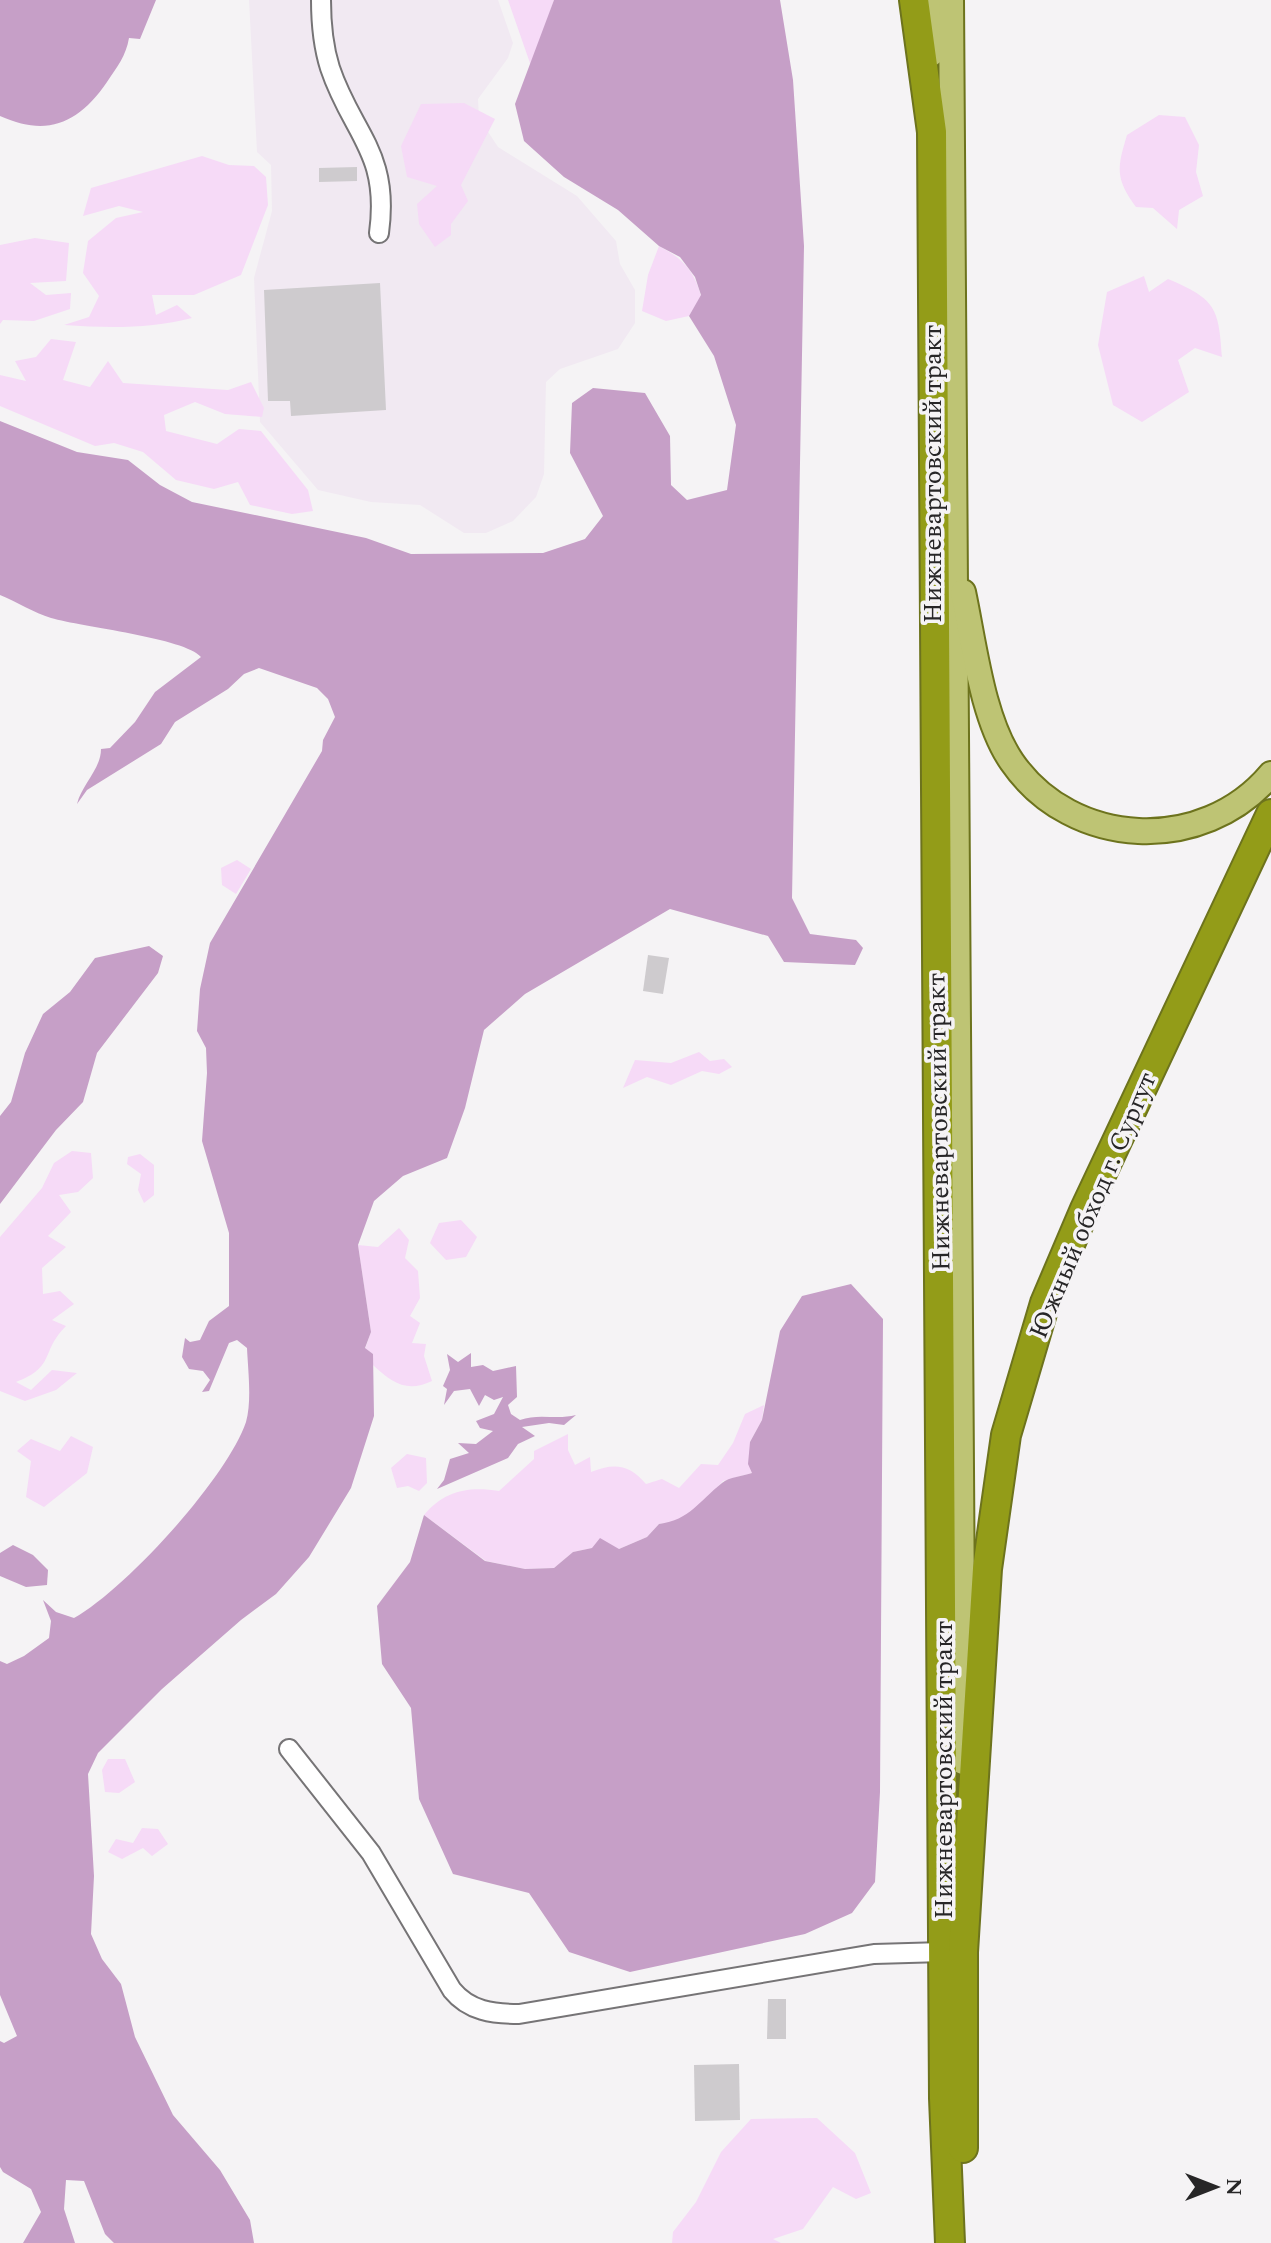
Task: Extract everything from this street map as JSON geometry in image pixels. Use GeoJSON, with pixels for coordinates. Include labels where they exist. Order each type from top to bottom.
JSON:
{"type":"FeatureCollection","features":[{"type":"Feature","properties":{"kind":"highway"},"geometry":{"type":"LineString","coordinates":[[914,0],[932,132]]}},
{"type":"Feature","properties":{"kind":"highway","name":"Нижневартовский тракт"},"geometry":{"type":"LineString","coordinates":[[932,132],[953,1952],[961,2243]]}},
{"type":"Feature","properties":{"kind":"highway","name":"Южный обход г. Сургут"},"geometry":{"type":"LineString","coordinates":[[953,1952],[993,1508],[1021,1376],[1045,1303],[1085,1209],[1271,814]]}},
{"type":"Feature","properties":{"kind":"highway","name":"Нижневартовский тракт"},"geometry":{"type":"LineString","coordinates":[[950,2243],[944,2098],[953,1952]]}},
{"type":"Feature","properties":{"kind":"main road","name":"Нижневартовский тракт"},"geometry":{"type":"LineString","coordinates":[[931,0],[932,132]]}},
{"type":"Feature","properties":{"kind":"main road","name":"Нижневартовский тракт"},"geometry":{"type":"LineString","coordinates":[[951,0],[953,1952]]}},
{"type":"Feature","properties":{"kind":"main road"},"geometry":{"type":"LineString","coordinates":[[952,484],[961,579],[984,690],[1011,762],[1035,789],[1060,809],[1112,828],[1147,832],[1181,830],[1216,818],[1243,801],[1271,774]]}},
{"type":"Feature","properties":{"kind":"lane"},"geometry":{"type":"LineString","coordinates":[[321,0],[322,30],[331,70],[378,168],[382,208],[379,233]]}},
{"type":"Feature","properties":{"kind":"lane"},"geometry":{"type":"LineString","coordinates":[[289,1749],[371,1853],[452,1990],[462,2002],[479,2009],[519,2014],[874,1954],[953,1952]]}},
{"type":"Feature","properties":{"kind":"shaded area"},"geometry":{"type":"Polygon","coordinates":[[[0,0],[156,0],[140,39],[129,38],[121,61],[96,96],[73,117],[47,126],[0,116],[0,0]]]}},
{"type":"Feature","properties":{"kind":"shaded area"},"geometry":{"type":"Polygon","coordinates":[[[249,0],[498,0],[513,43],[508,58],[478,99],[479,118],[498,147],[577,196],[616,241],[620,264],[635,290],[635,323],[618,349],[560,369],[546,382],[544,474],[536,497],[513,521],[486,533],[464,533],[420,505],[371,502],[318,490],[260,422],[254,278],[272,211],[271,165],[257,152],[249,0]]]}},
{"type":"Feature","properties":{"kind":"shaded area"},"geometry":{"type":"Polygon","coordinates":[[[508,0],[554,0],[531,66],[508,0]]]}},
{"type":"Feature","properties":{"kind":"shaded area"},"geometry":{"type":"Polygon","coordinates":[[[554,0],[780,0],[793,80],[804,246],[792,898],[810,934],[856,940],[863,948],[855,965],[784,962],[768,936],[670,909],[525,994],[484,1030],[465,1108],[447,1158],[403,1176],[374,1201],[358,1245],[371,1332],[365,1348],[373,1354],[374,1416],[351,1488],[309,1557],[276,1594],[241,1620],[162,1689],[98,1753],[88,1774],[94,1876],[91,1934],[102,1959],[121,1984],[135,2037],[173,2115],[220,2170],[250,2220],[254,2243],[114,2243],[105,2234],[84,2181],[66,2180],[64,2209],[75,2243],[23,2243],[41,2212],[31,2189],[0,2167],[0,2041],[4,2043],[17,2036],[0,1995],[0,1661],[7,1664],[49,1638],[51,1621],[43,1600],[56,1612],[74,1618],[96,1604],[146,1558],[197,1501],[235,1445],[246,1422],[249,1395],[247,1348],[237,1340],[229,1343],[209,1391],[202,1392],[210,1380],[203,1371],[189,1369],[182,1357],[185,1338],[190,1342],[200,1340],[209,1321],[229,1306],[229,1233],[202,1141],[207,1073],[206,1048],[197,1031],[200,989],[210,943],[322,751],[323,740],[335,717],[328,699],[317,688],[259,668],[244,674],[228,689],[175,722],[161,744],[87,790],[77,804],[98,763],[101,749],[110,748],[135,722],[155,692],[201,657],[175,644],[51,618],[0,595],[0,421],[77,452],[128,460],[160,485],[192,502],[366,538],[411,554],[543,553],[585,539],[603,516],[570,453],[572,403],[593,388],[645,393],[670,436],[671,485],[687,500],[727,490],[736,425],[714,356],[689,316],[701,295],[695,277],[680,257],[659,246],[618,210],[564,177],[524,141],[515,104],[554,0]]]}},
{"type":"Feature","properties":{"kind":"shaded area"},"geometry":{"type":"Polygon","coordinates":[[[464,103],[495,119],[461,185],[468,201],[451,224],[451,235],[435,247],[419,224],[417,204],[437,186],[407,177],[401,146],[421,104],[464,103]]]}},
{"type":"Feature","properties":{"kind":"shaded area"},"geometry":{"type":"Polygon","coordinates":[[[1159,115],[1185,117],[1199,145],[1196,172],[1203,196],[1179,210],[1177,229],[1153,208],[1136,207],[1121,180],[1121,156],[1127,135],[1159,115]]]}},
{"type":"Feature","properties":{"kind":"shaded area"},"geometry":{"type":"Polygon","coordinates":[[[202,156],[229,165],[254,166],[266,177],[268,205],[241,275],[194,295],[152,295],[156,315],[177,305],[192,318],[128,327],[64,325],[89,317],[99,296],[83,273],[88,241],[116,218],[143,212],[119,206],[83,216],[91,188],[202,156]]]}},
{"type":"Feature","properties":{"kind":"shaded area"},"geometry":{"type":"Polygon","coordinates":[[[35,238],[69,243],[66,281],[30,283],[46,295],[71,293],[70,309],[34,321],[3,320],[0,324],[0,245],[35,238]]]}},
{"type":"Feature","properties":{"kind":"shaded area"},"geometry":{"type":"Polygon","coordinates":[[[659,246],[681,260],[695,279],[701,296],[689,316],[666,321],[642,311],[648,275],[659,246]]]}},
{"type":"Feature","properties":{"kind":"shaded area"},"geometry":{"type":"Polygon","coordinates":[[[1144,276],[1149,292],[1168,279],[1205,299],[1216,316],[1222,357],[1195,348],[1178,360],[1189,392],[1142,422],[1113,405],[1098,345],[1107,292],[1144,276]]]}},
{"type":"Feature","properties":{"kind":"shaded area"},"geometry":{"type":"Polygon","coordinates":[[[51,339],[76,342],[63,380],[90,387],[108,361],[123,383],[228,390],[251,382],[264,408],[262,417],[225,414],[195,402],[164,415],[166,431],[217,444],[239,429],[261,431],[308,490],[313,511],[292,514],[250,505],[238,482],[214,489],[176,480],[143,452],[114,443],[95,446],[0,406],[0,375],[26,381],[15,361],[36,357],[51,339]]]}},
{"type":"Feature","properties":{"kind":"shaded area"},"geometry":{"type":"Polygon","coordinates":[[[237,860],[251,869],[236,894],[222,885],[221,868],[237,860]]]}},
{"type":"Feature","properties":{"kind":"shaded area"},"geometry":{"type":"Polygon","coordinates":[[[149,946],[163,956],[158,973],[97,1053],[83,1102],[56,1130],[0,1204],[0,1116],[11,1102],[25,1053],[43,1014],[70,992],[95,958],[149,946]]]}},
{"type":"Feature","properties":{"kind":"shaded area"},"geometry":{"type":"Polygon","coordinates":[[[699,1052],[710,1061],[724,1059],[732,1067],[719,1074],[702,1071],[671,1085],[647,1077],[623,1088],[635,1060],[671,1063],[699,1052]]]}},
{"type":"Feature","properties":{"kind":"shaded area"},"geometry":{"type":"Polygon","coordinates":[[[72,1151],[91,1153],[93,1178],[78,1192],[59,1195],[71,1212],[48,1236],[66,1247],[42,1268],[43,1294],[60,1291],[74,1304],[52,1320],[66,1326],[43,1365],[16,1382],[31,1390],[52,1370],[77,1373],[56,1390],[25,1401],[0,1391],[0,1237],[42,1188],[54,1163],[72,1151]]]}},
{"type":"Feature","properties":{"kind":"shaded area"},"geometry":{"type":"Polygon","coordinates":[[[140,1154],[154,1165],[154,1195],[144,1203],[138,1190],[141,1174],[127,1164],[128,1157],[140,1154]]]}},
{"type":"Feature","properties":{"kind":"shaded area"},"geometry":{"type":"Polygon","coordinates":[[[461,1220],[477,1237],[466,1257],[446,1260],[430,1243],[439,1223],[461,1220]]]}},
{"type":"Feature","properties":{"kind":"shaded area"},"geometry":{"type":"Polygon","coordinates":[[[399,1228],[409,1240],[405,1258],[418,1271],[420,1298],[410,1316],[420,1323],[412,1343],[426,1344],[424,1356],[432,1381],[415,1386],[400,1384],[387,1377],[373,1365],[373,1354],[365,1349],[371,1332],[358,1245],[378,1247],[399,1228]]]}},
{"type":"Feature","properties":{"kind":"shaded area"},"geometry":{"type":"Polygon","coordinates":[[[851,1284],[883,1319],[880,1792],[875,1882],[852,1913],[805,1934],[630,1972],[569,1952],[529,1893],[453,1874],[419,1799],[411,1708],[382,1664],[377,1606],[410,1562],[424,1515],[485,1561],[525,1569],[554,1568],[573,1552],[592,1548],[600,1538],[619,1549],[647,1537],[659,1524],[686,1514],[725,1481],[752,1473],[748,1464],[750,1442],[762,1420],[780,1331],[802,1296],[851,1284]]]}},
{"type":"Feature","properties":{"kind":"shaded area"},"geometry":{"type":"Polygon","coordinates":[[[471,1353],[471,1367],[483,1365],[493,1371],[516,1366],[517,1397],[508,1405],[511,1414],[520,1420],[576,1415],[564,1425],[549,1423],[522,1427],[535,1436],[518,1444],[508,1458],[437,1489],[444,1480],[450,1459],[469,1453],[458,1443],[476,1444],[493,1431],[480,1428],[476,1421],[494,1414],[503,1397],[494,1400],[485,1395],[479,1406],[470,1389],[454,1391],[444,1405],[447,1389],[443,1386],[450,1370],[447,1354],[458,1362],[471,1353]]]}},
{"type":"Feature","properties":{"kind":"shaded area"},"geometry":{"type":"Polygon","coordinates":[[[764,1405],[762,1420],[750,1442],[752,1473],[723,1481],[697,1510],[673,1522],[659,1524],[647,1537],[619,1549],[592,1548],[573,1552],[554,1568],[525,1569],[486,1561],[424,1515],[440,1500],[457,1492],[477,1489],[499,1491],[534,1459],[534,1451],[568,1434],[568,1450],[575,1465],[590,1457],[591,1472],[621,1467],[633,1472],[646,1484],[662,1479],[679,1488],[701,1464],[718,1465],[733,1443],[745,1414],[764,1405]]]}},
{"type":"Feature","properties":{"kind":"shaded area"},"geometry":{"type":"Polygon","coordinates":[[[71,1436],[93,1447],[87,1473],[44,1507],[26,1497],[31,1461],[17,1451],[31,1439],[60,1451],[71,1436]]]}},
{"type":"Feature","properties":{"kind":"shaded area"},"geometry":{"type":"Polygon","coordinates":[[[407,1454],[426,1458],[427,1483],[419,1491],[408,1486],[397,1488],[391,1468],[407,1454]]]}},
{"type":"Feature","properties":{"kind":"shaded area"},"geometry":{"type":"Polygon","coordinates":[[[13,1545],[33,1555],[48,1570],[47,1585],[26,1587],[0,1576],[0,1553],[13,1545]]]}},
{"type":"Feature","properties":{"kind":"shaded area"},"geometry":{"type":"Polygon","coordinates":[[[108,1759],[125,1759],[135,1782],[119,1793],[105,1792],[102,1770],[108,1759]]]}},
{"type":"Feature","properties":{"kind":"shaded area"},"geometry":{"type":"Polygon","coordinates":[[[142,1828],[158,1829],[168,1844],[152,1856],[143,1848],[122,1859],[108,1852],[116,1839],[133,1843],[142,1828]]]}},
{"type":"Feature","properties":{"kind":"shaded area"},"geometry":{"type":"Polygon","coordinates":[[[817,2118],[855,2153],[871,2193],[856,2199],[833,2187],[803,2229],[773,2239],[781,2243],[672,2243],[673,2232],[696,2202],[721,2152],[751,2119],[817,2118]]]}},
{"type":"Feature","properties":{"kind":"building"},"geometry":{"type":"Polygon","coordinates":[[[357,167],[357,181],[319,182],[319,168],[357,167]]]}},
{"type":"Feature","properties":{"kind":"building"},"geometry":{"type":"Polygon","coordinates":[[[380,283],[386,410],[291,416],[290,401],[268,401],[264,290],[380,283]]]}},
{"type":"Feature","properties":{"kind":"building"},"geometry":{"type":"Polygon","coordinates":[[[648,955],[669,958],[663,994],[643,991],[648,955]]]}},
{"type":"Feature","properties":{"kind":"building"},"geometry":{"type":"Polygon","coordinates":[[[768,1999],[786,1999],[786,2039],[767,2039],[768,1999]]]}},
{"type":"Feature","properties":{"kind":"building"},"geometry":{"type":"Polygon","coordinates":[[[739,2064],[740,2120],[695,2121],[694,2065],[739,2064]]]}}]}
